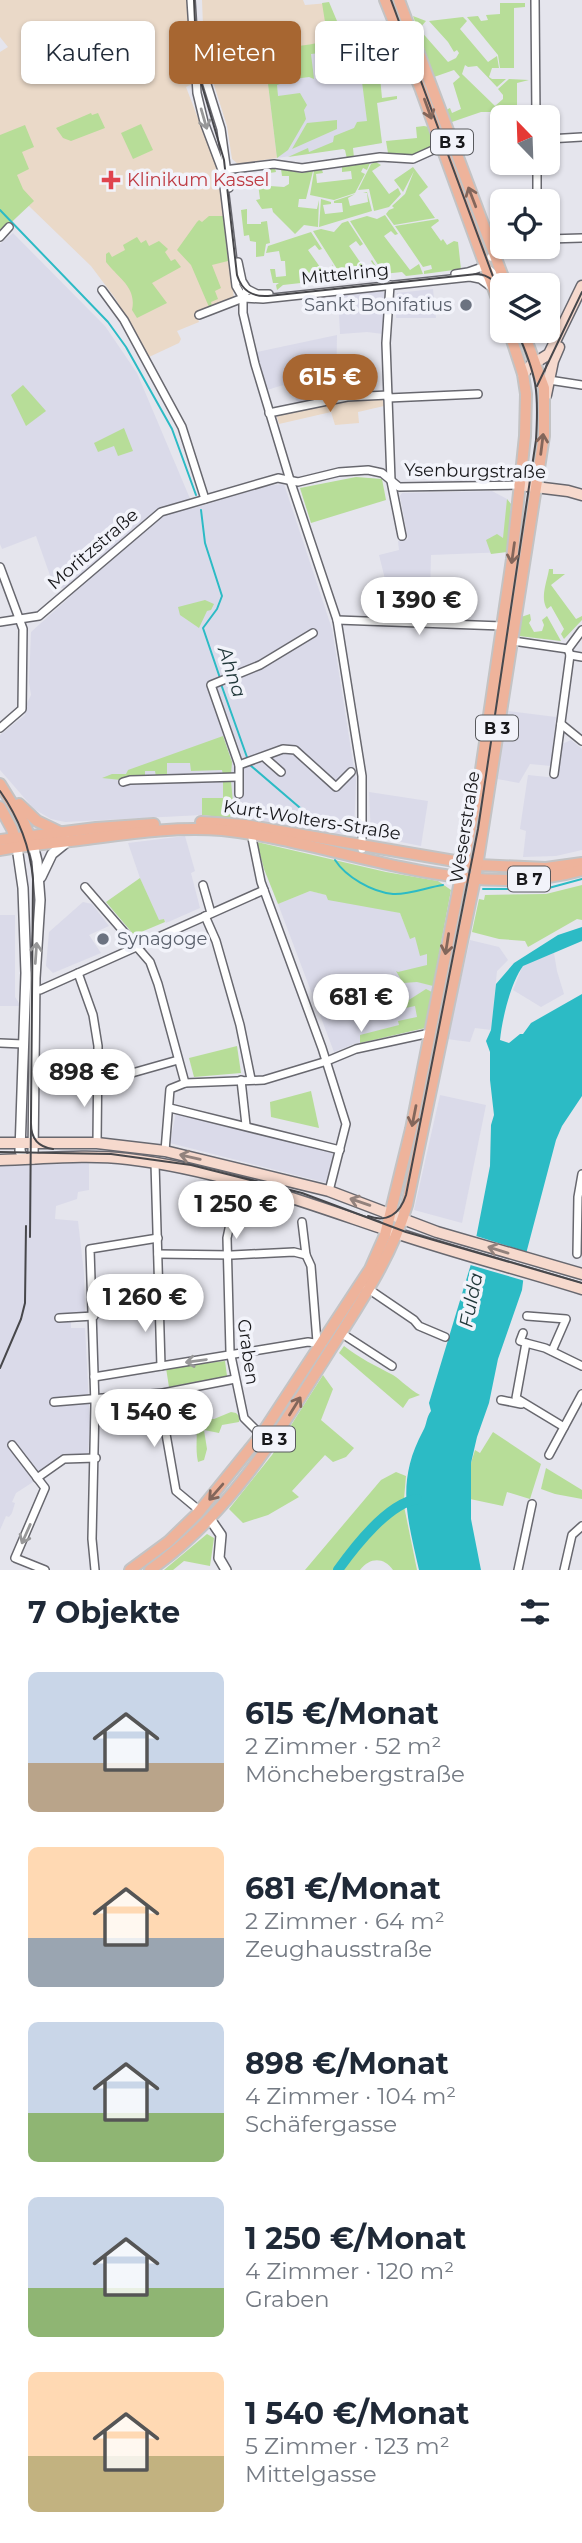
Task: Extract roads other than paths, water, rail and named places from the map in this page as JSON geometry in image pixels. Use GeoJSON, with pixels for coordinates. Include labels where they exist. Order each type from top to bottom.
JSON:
{"type":"FeatureCollection","features":[{"type":"Feature","properties":{"kind":"main road","name":"B 3"},"geometry":{"type":"LineString","coordinates":[[385,0],[490,279]]}},
{"type":"Feature","properties":{"kind":"main road","name":"B 3"},"geometry":{"type":"LineString","coordinates":[[399,0],[490,244]]}},
{"type":"Feature","properties":{"kind":"main road"},"geometry":{"type":"LineString","coordinates":[[545,380],[580,300],[582,286]]}},
{"type":"Feature","properties":{"kind":"main road"},"geometry":{"type":"LineString","coordinates":[[523,374],[535,362],[549,354],[580,300]]}},
{"type":"Feature","properties":{"kind":"main road","name":"B 3"},"geometry":{"type":"LineString","coordinates":[[513,343],[523,374]]}},
{"type":"Feature","properties":{"kind":"main road","name":"B 3"},"geometry":{"type":"LineString","coordinates":[[528,343],[545,380]]}},
{"type":"Feature","properties":{"kind":"main road","name":"Weserstraße"},"geometry":{"type":"LineString","coordinates":[[386,1230],[411,1129],[478,790],[514,545],[526,398],[523,374]]}},
{"type":"Feature","properties":{"kind":"main road","name":"Weserstraße"},"geometry":{"type":"LineString","coordinates":[[398,1234],[410,1195],[478,865],[544,436],[545,380]]}},
{"type":"Feature","properties":{"kind":"main road","name":"Ysenburgstraße"},"geometry":{"type":"LineString","coordinates":[[519,485],[582,495]]}},
{"type":"Feature","properties":{"kind":"main road"},"geometry":{"type":"LineString","coordinates":[[3,788],[31,817],[64,837]]}},
{"type":"Feature","properties":{"kind":"main road"},"geometry":{"type":"LineString","coordinates":[[3,788],[32,840]]}},
{"type":"Feature","properties":{"kind":"main road"},"geometry":{"type":"LineString","coordinates":[[0,808],[0,828]]}},
{"type":"Feature","properties":{"kind":"main road"},"geometry":{"type":"LineString","coordinates":[[0,808],[16,842]]}},
{"type":"Feature","properties":{"kind":"main road","name":"Kurt-Wolters-Straße"},"geometry":{"type":"LineString","coordinates":[[16,842],[174,829],[253,830],[362,851],[475,879]]}},
{"type":"Feature","properties":{"kind":"main road"},"geometry":{"type":"LineString","coordinates":[[0,840],[16,842]]}},
{"type":"Feature","properties":{"kind":"main road"},"geometry":{"type":"LineString","coordinates":[[0,850],[16,842]]}},
{"type":"Feature","properties":{"kind":"main road","name":"Kurt-Wolters-Straße"},"geometry":{"type":"LineString","coordinates":[[362,851],[478,865]]}},
{"type":"Feature","properties":{"kind":"main road","name":"B 7"},"geometry":{"type":"LineString","coordinates":[[478,865],[546,868],[582,863]]}},
{"type":"Feature","properties":{"kind":"main road","name":"B 7"},"geometry":{"type":"LineString","coordinates":[[475,879],[545,878],[582,870]]}},
{"type":"Feature","properties":{"kind":"main road"},"geometry":{"type":"LineString","coordinates":[[0,1143],[97,1143],[165,1151],[329,1191],[466,1240],[582,1274]]}},
{"type":"Feature","properties":{"kind":"main road"},"geometry":{"type":"LineString","coordinates":[[0,1160],[91,1157],[155,1163],[239,1182],[328,1208],[429,1244],[582,1289]]}},
{"type":"Feature","properties":{"kind":"main road","name":"B 3"},"geometry":{"type":"LineString","coordinates":[[364,1287],[386,1230]]}},
{"type":"Feature","properties":{"kind":"main road","name":"B 3"},"geometry":{"type":"LineString","coordinates":[[130,1570],[169,1542],[200,1511],[261,1434],[338,1328],[388,1254],[398,1234]]}},
{"type":"Feature","properties":{"kind":"main road"},"geometry":{"type":"LineString","coordinates":[[388,1254],[406,1242],[429,1244]]}},
{"type":"Feature","properties":{"kind":"main road","name":"B 3"},"geometry":{"type":"LineString","coordinates":[[150,1570],[179,1548],[232,1495],[266,1450],[323,1347]]}},
{"type":"Feature","properties":{"kind":"main road"},"geometry":{"type":"LineString","coordinates":[[200,1511],[210,1519]]}},
{"type":"Feature","properties":{"kind":"street"},"geometry":{"type":"LineString","coordinates":[[193,0],[201,65],[221,129],[236,286],[243,298]]}},
{"type":"Feature","properties":{"kind":"street"},"geometry":{"type":"LineString","coordinates":[[193,0],[197,93],[204,122],[225,170],[239,268],[247,289],[243,298],[243,313],[269,413],[337,620],[362,776],[362,851]]}},
{"type":"Feature","properties":{"kind":"street"},"geometry":{"type":"LineString","coordinates":[[535,0],[536,105]]}},
{"type":"Feature","properties":{"kind":"street"},"geometry":{"type":"LineString","coordinates":[[560,138],[582,137]]}},
{"type":"Feature","properties":{"kind":"street"},"geometry":{"type":"LineString","coordinates":[[225,170],[274,164],[302,168],[380,157],[413,159],[442,146]]}},
{"type":"Feature","properties":{"kind":"street"},"geometry":{"type":"LineString","coordinates":[[0,237],[9,227]]}},
{"type":"Feature","properties":{"kind":"street"},"geometry":{"type":"LineString","coordinates":[[560,239],[582,238]]}},
{"type":"Feature","properties":{"kind":"street"},"geometry":{"type":"LineString","coordinates":[[491,259],[485,266],[493,273]]}},
{"type":"Feature","properties":{"kind":"street","name":"Mittelring"},"geometry":{"type":"LineString","coordinates":[[247,289],[264,295],[462,273],[485,266]]}},
{"type":"Feature","properties":{"kind":"street","name":"Mittelring"},"geometry":{"type":"LineString","coordinates":[[199,315],[243,298],[263,299],[389,289],[470,277],[480,279],[490,286]]}},
{"type":"Feature","properties":{"kind":"street"},"geometry":{"type":"LineString","coordinates":[[102,289],[124,320],[182,427],[205,499]]}},
{"type":"Feature","properties":{"kind":"street"},"geometry":{"type":"LineString","coordinates":[[389,289],[386,343],[391,481],[402,536]]}},
{"type":"Feature","properties":{"kind":"street"},"geometry":{"type":"LineString","coordinates":[[545,380],[582,385]]}},
{"type":"Feature","properties":{"kind":"street"},"geometry":{"type":"LineString","coordinates":[[269,413],[337,398],[478,394]]}},
{"type":"Feature","properties":{"kind":"street","name":"Ysenburgstraße"},"geometry":{"type":"LineString","coordinates":[[290,480],[368,470],[383,473],[399,488],[519,485]]}},
{"type":"Feature","properties":{"kind":"street","name":"Moritzstraße"},"geometry":{"type":"LineString","coordinates":[[0,622],[32,619],[43,613],[165,510],[278,478],[290,480]]}},
{"type":"Feature","properties":{"kind":"street"},"geometry":{"type":"LineString","coordinates":[[0,567],[23,629],[22,709],[0,728]]}},
{"type":"Feature","properties":{"kind":"street"},"geometry":{"type":"LineString","coordinates":[[337,620],[502,626]]}},
{"type":"Feature","properties":{"kind":"street"},"geometry":{"type":"LineString","coordinates":[[554,774],[569,652],[582,630]]}},
{"type":"Feature","properties":{"kind":"street"},"geometry":{"type":"LineString","coordinates":[[246,763],[217,681],[260,665],[313,633]]}},
{"type":"Feature","properties":{"kind":"street"},"geometry":{"type":"LineString","coordinates":[[513,641],[582,657]]}},
{"type":"Feature","properties":{"kind":"street"},"geometry":{"type":"LineString","coordinates":[[561,724],[582,741]]}},
{"type":"Feature","properties":{"kind":"street"},"geometry":{"type":"LineString","coordinates":[[239,794],[238,777],[246,763],[283,749],[295,750],[336,787],[351,772]]}},
{"type":"Feature","properties":{"kind":"street"},"geometry":{"type":"LineString","coordinates":[[264,757],[281,772]]}},
{"type":"Feature","properties":{"kind":"street"},"geometry":{"type":"LineString","coordinates":[[123,782],[238,777]]}},
{"type":"Feature","properties":{"kind":"street"},"geometry":{"type":"LineString","coordinates":[[253,830],[264,890],[327,1061],[346,1124],[329,1191]]}},
{"type":"Feature","properties":{"kind":"street"},"geometry":{"type":"LineString","coordinates":[[40,882],[52,855],[64,837]]}},
{"type":"Feature","properties":{"kind":"street"},"geometry":{"type":"LineString","coordinates":[[16,842],[23,888],[26,973],[21,1155],[29,1159],[34,1143],[35,990],[40,916],[40,882],[32,840]]}},
{"type":"Feature","properties":{"kind":"street"},"geometry":{"type":"LineString","coordinates":[[0,850],[12,857],[20,871]]}},
{"type":"Feature","properties":{"kind":"street"},"geometry":{"type":"LineString","coordinates":[[203,885],[208,914],[240,1025],[251,1079]]}},
{"type":"Feature","properties":{"kind":"street"},"geometry":{"type":"LineString","coordinates":[[85,887],[150,962],[185,1083]]}},
{"type":"Feature","properties":{"kind":"street"},"geometry":{"type":"LineString","coordinates":[[35,990],[264,890]]}},
{"type":"Feature","properties":{"kind":"street"},"geometry":{"type":"LineString","coordinates":[[78,973],[95,1023],[99,1075],[97,1143]]}},
{"type":"Feature","properties":{"kind":"street"},"geometry":{"type":"LineString","coordinates":[[165,1151],[170,1089],[185,1083],[264,1080],[327,1061],[356,1049],[430,1033]]}},
{"type":"Feature","properties":{"kind":"street"},"geometry":{"type":"LineString","coordinates":[[0,1043],[23,1044]]}},
{"type":"Feature","properties":{"kind":"street"},"geometry":{"type":"LineString","coordinates":[[99,1075],[132,1073],[178,1060]]}},
{"type":"Feature","properties":{"kind":"street"},"geometry":{"type":"LineString","coordinates":[[241,1080],[246,1125]]}},
{"type":"Feature","properties":{"kind":"street"},"geometry":{"type":"LineString","coordinates":[[170,1108],[340,1150]]}},
{"type":"Feature","properties":{"kind":"street"},"geometry":{"type":"LineString","coordinates":[[155,1163],[161,1366]]}},
{"type":"Feature","properties":{"kind":"street"},"geometry":{"type":"LineString","coordinates":[[577,1254],[582,1174]]}},
{"type":"Feature","properties":{"kind":"street","name":"Graben"},"geometry":{"type":"LineString","coordinates":[[239,1182],[228,1229],[227,1313],[230,1356],[244,1418],[261,1434]]}},
{"type":"Feature","properties":{"kind":"street"},"geometry":{"type":"LineString","coordinates":[[302,1222],[306,1255],[311,1266],[316,1329],[323,1347]]}},
{"type":"Feature","properties":{"kind":"street"},"geometry":{"type":"LineString","coordinates":[[95,1570],[92,1533],[96,1458],[94,1316],[90,1249],[158,1238]]}},
{"type":"Feature","properties":{"kind":"street"},"geometry":{"type":"LineString","coordinates":[[158,1254],[294,1252],[306,1255]]}},
{"type":"Feature","properties":{"kind":"street"},"geometry":{"type":"LineString","coordinates":[[364,1287],[419,1326],[445,1337]]}},
{"type":"Feature","properties":{"kind":"street"},"geometry":{"type":"LineString","coordinates":[[59,1318],[94,1316]]}},
{"type":"Feature","properties":{"kind":"street"},"geometry":{"type":"LineString","coordinates":[[527,1316],[566,1319],[552,1351]]}},
{"type":"Feature","properties":{"kind":"street"},"geometry":{"type":"LineString","coordinates":[[338,1328],[392,1366]]}},
{"type":"Feature","properties":{"kind":"street"},"geometry":{"type":"LineString","coordinates":[[523,1333],[520,1342],[552,1351],[582,1366]]}},
{"type":"Feature","properties":{"kind":"street"},"geometry":{"type":"LineString","coordinates":[[94,1377],[304,1342],[323,1347]]}},
{"type":"Feature","properties":{"kind":"street"},"geometry":{"type":"LineString","coordinates":[[526,1343],[516,1398],[564,1427]]}},
{"type":"Feature","properties":{"kind":"street"},"geometry":{"type":"LineString","coordinates":[[54,1402],[163,1393],[235,1379]]}},
{"type":"Feature","properties":{"kind":"street"},"geometry":{"type":"LineString","coordinates":[[163,1393],[169,1457],[172,1461],[176,1491],[200,1511]]}},
{"type":"Feature","properties":{"kind":"street"},"geometry":{"type":"LineString","coordinates":[[549,1455],[582,1394]]}},
{"type":"Feature","properties":{"kind":"street"},"geometry":{"type":"LineString","coordinates":[[501,1400],[523,1404]]}},
{"type":"Feature","properties":{"kind":"street"},"geometry":{"type":"LineString","coordinates":[[12,1445],[45,1488],[15,1558],[45,1570]]}},
{"type":"Feature","properties":{"kind":"street"},"geometry":{"type":"LineString","coordinates":[[37,1478],[64,1459],[96,1458]]}},
{"type":"Feature","properties":{"kind":"street"},"geometry":{"type":"LineString","coordinates":[[518,1570],[532,1504]]}},
{"type":"Feature","properties":{"kind":"street"},"geometry":{"type":"LineString","coordinates":[[210,1519],[221,1535],[219,1558],[226,1570]]}},
{"type":"Feature","properties":{"kind":"street"},"geometry":{"type":"LineString","coordinates":[[564,1570],[572,1535],[582,1526]]}},
{"type":"Feature","properties":{"kind":"water","name":"Fulda"},"geometry":{"type":"Polygon","coordinates":[[[582,927],[582,941],[523,966],[511,991],[501,1031],[500,1040],[509,1043],[523,1034],[531,1023],[582,994],[582,1096],[556,1140],[527,1250],[522,1290],[498,1359],[489,1403],[471,1463],[471,1519],[481,1570],[419,1570],[406,1499],[409,1466],[431,1411],[429,1403],[471,1264],[490,1166],[491,1125],[494,1115],[490,1052],[486,1041],[491,1030],[496,984],[514,963],[558,935],[582,927]]]}},
{"type":"Feature","properties":{"kind":"waterway","name":"Ahna"},"geometry":{"type":"LineString","coordinates":[[0,210],[108,322],[126,347],[172,429],[196,495]]}},
{"type":"Feature","properties":{"kind":"waterway","name":"Ahna"},"geometry":{"type":"LineString","coordinates":[[201,510],[205,543],[222,596],[217,609],[203,628],[220,678]]}},
{"type":"Feature","properties":{"kind":"waterway","name":"Ahna"},"geometry":{"type":"LineString","coordinates":[[221,684],[248,760]]}},
{"type":"Feature","properties":{"kind":"waterway","name":"Ahna"},"geometry":{"type":"LineString","coordinates":[[250,765],[313,819]]}},
{"type":"Feature","properties":{"kind":"waterway","name":"Ahna"},"geometry":{"type":"LineString","coordinates":[[335,860],[353,878],[385,893],[405,893],[443,885]]}},
{"type":"Feature","properties":{"kind":"waterway","name":"Ahna"},"geometry":{"type":"LineString","coordinates":[[483,889],[545,889],[582,879]]}},
{"type":"Feature","properties":{"kind":"waterway"},"geometry":{"type":"LineString","coordinates":[[338,1570],[384,1517],[417,1499]]}},
{"type":"Feature","properties":{"kind":"tram line"},"geometry":{"type":"LineString","coordinates":[[194,0],[195,21]]}},
{"type":"Feature","properties":{"kind":"tram line"},"geometry":{"type":"LineString","coordinates":[[391,0],[492,273]]}},
{"type":"Feature","properties":{"kind":"tram line"},"geometry":{"type":"LineString","coordinates":[[201,84],[224,160],[237,275],[248,292],[268,296],[477,274],[490,279]]}},
{"type":"Feature","properties":{"kind":"tram line"},"geometry":{"type":"LineString","coordinates":[[537,386],[582,292]]}},
{"type":"Feature","properties":{"kind":"tram line"},"geometry":{"type":"LineString","coordinates":[[368,1216],[381,1218],[392,1215],[406,1195],[478,829],[536,440],[535,384],[522,343]]}},
{"type":"Feature","properties":{"kind":"tram line"},"geometry":{"type":"LineString","coordinates":[[0,791],[22,833],[33,879],[30,1237]]}},
{"type":"Feature","properties":{"kind":"tram line"},"geometry":{"type":"LineString","coordinates":[[31,1124],[36,1141],[53,1149]]}},
{"type":"Feature","properties":{"kind":"tram line"},"geometry":{"type":"LineString","coordinates":[[0,1152],[111,1154],[191,1165],[302,1193],[406,1232],[582,1283]]}},
{"type":"Feature","properties":{"kind":"tram line"},"geometry":{"type":"LineString","coordinates":[[0,1368],[25,1303],[26,1226]]}},
{"type":"Feature","properties":{"kind":"place","name":"Klinikum Kassel"},"geometry":{"type":"Point","coordinates":[111,180]}},
{"type":"Feature","properties":{"kind":"place","name":"Sankt Bonifatius"},"geometry":{"type":"Point","coordinates":[466,305]}},
{"type":"Feature","properties":{"kind":"place","name":"Synagoge"},"geometry":{"type":"Point","coordinates":[103,939]}}]}
